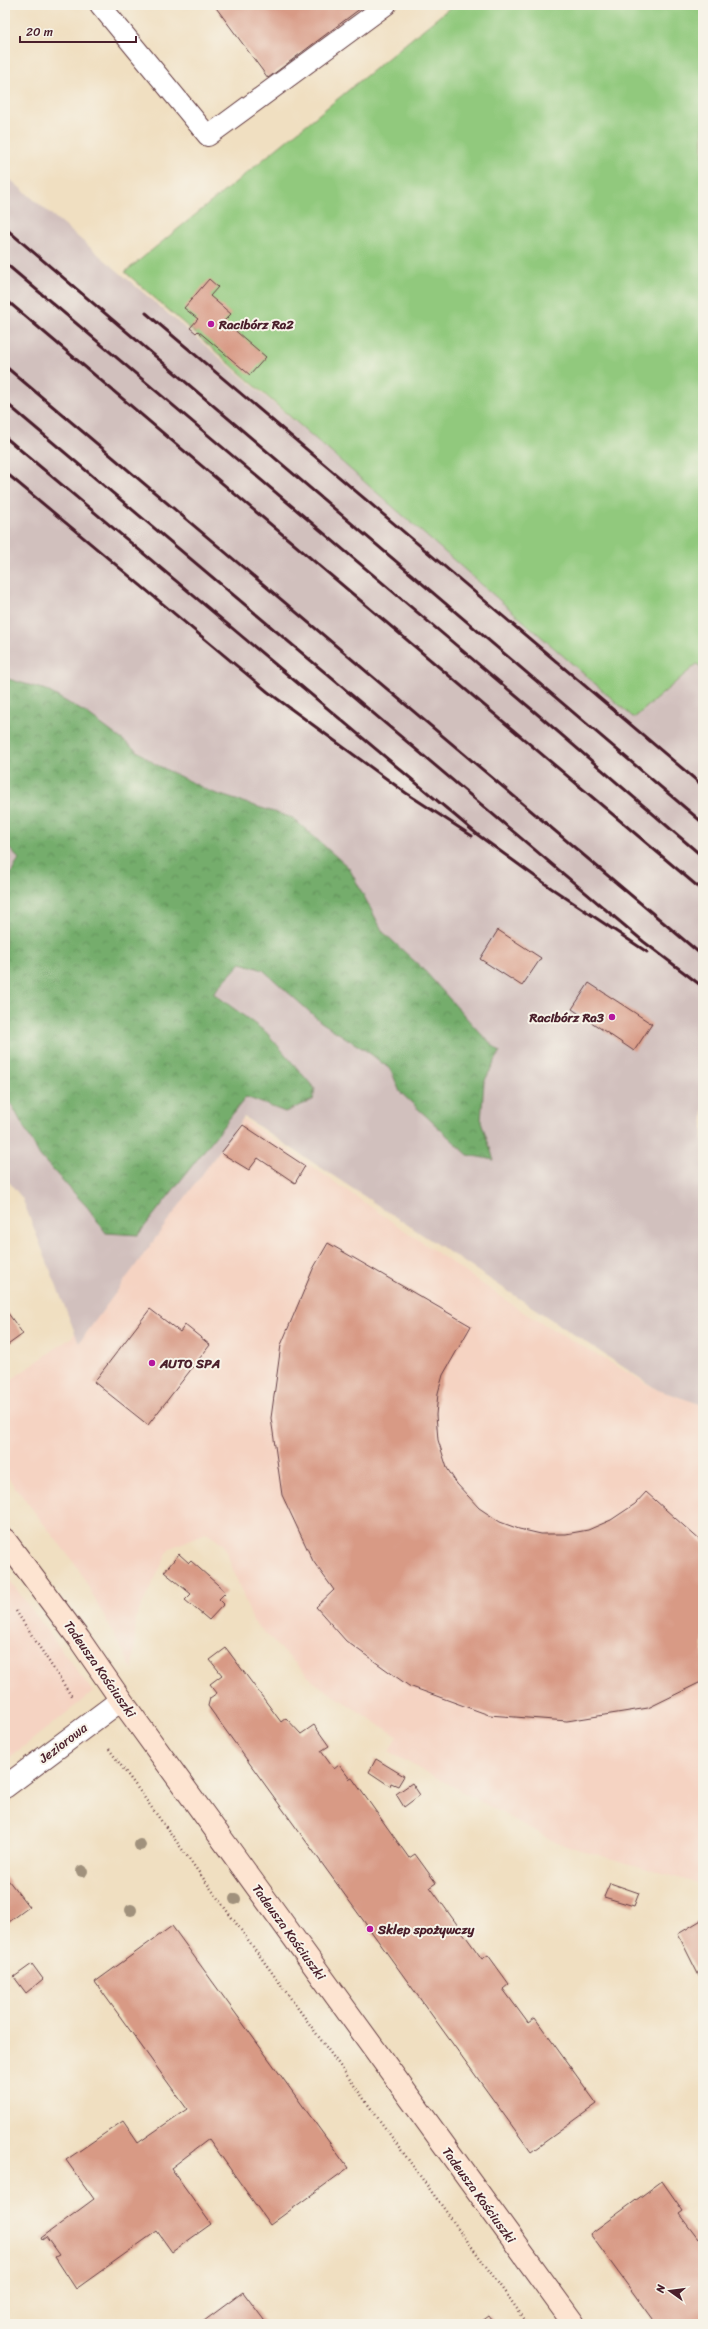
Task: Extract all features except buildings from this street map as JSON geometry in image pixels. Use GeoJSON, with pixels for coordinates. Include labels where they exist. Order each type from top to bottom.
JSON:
{"type":"FeatureCollection","features":[{"type":"Feature","properties":{"kind":"main road","name":"Tadeusza Kościuszki"},"geometry":{"type":"LineString","coordinates":[[5,1540],[79,1639],[121,1700],[574,2324]]}},
{"type":"Feature","properties":{"kind":"street","name":"Jeziorowa"},"geometry":{"type":"LineString","coordinates":[[5,1787],[121,1700]]}},
{"type":"Feature","properties":{"kind":"lane"},"geometry":{"type":"LineString","coordinates":[[100,5],[208,136],[386,5]]}},
{"type":"Feature","properties":{"kind":"path"},"geometry":{"type":"LineString","coordinates":[[14,1608],[78,1706],[86,1726],[108,1746],[528,2324]]}},
{"type":"Feature","properties":{"kind":"shaded area"},"geometry":{"type":"Polygon","coordinates":[[[5,175],[634,710],[695,663],[703,669],[703,1405],[658,1390],[244,1117],[79,1343],[22,1198],[5,1177],[5,175]]]}},
{"type":"Feature","properties":{"kind":"shaded area"},"geometry":{"type":"Polygon","coordinates":[[[243,1119],[526,1314],[658,1390],[703,1405],[703,1885],[557,1843],[389,1752],[397,1736],[316,1684],[253,1621],[223,1544],[206,1533],[170,1548],[136,1617],[133,1670],[78,1568],[5,1474],[5,1384],[72,1337],[129,1271],[243,1119]]]}},
{"type":"Feature","properties":{"kind":"shaded area"},"geometry":{"type":"Polygon","coordinates":[[[5,1574],[93,1692],[5,1761],[5,1574]]]}},
{"type":"Feature","properties":{"kind":"green space"},"geometry":{"type":"Polygon","coordinates":[[[453,5],[703,5],[703,669],[697,664],[634,718],[125,272],[453,5]]]}},
{"type":"Feature","properties":{"kind":"green space"},"geometry":{"type":"Polygon","coordinates":[[[5,678],[46,690],[86,713],[155,764],[211,792],[293,818],[349,868],[383,932],[424,970],[479,1032],[500,1052],[484,1082],[481,1121],[494,1160],[468,1155],[400,1092],[391,1070],[368,1052],[321,1022],[263,970],[241,963],[213,993],[267,1033],[315,1089],[313,1100],[285,1112],[246,1097],[138,1235],[106,1233],[88,1208],[40,1156],[5,1093],[5,885],[19,859],[5,844],[5,678]]]}},
{"type":"Feature","properties":{"kind":"railway"},"geometry":{"type":"LineString","coordinates":[[5,228],[703,823]]}},
{"type":"Feature","properties":{"kind":"railway"},"geometry":{"type":"LineString","coordinates":[[5,263],[542,718],[703,857]]}},
{"type":"Feature","properties":{"kind":"railway"},"geometry":{"type":"LineString","coordinates":[[5,299],[703,891]]}},
{"type":"Feature","properties":{"kind":"railway"},"geometry":{"type":"LineString","coordinates":[[146,313],[703,786]]}},
{"type":"Feature","properties":{"kind":"railway"},"geometry":{"type":"LineString","coordinates":[[5,366],[703,956]]}},
{"type":"Feature","properties":{"kind":"railway"},"geometry":{"type":"LineString","coordinates":[[5,402],[644,942],[703,987]]}},
{"type":"Feature","properties":{"kind":"railway"},"geometry":{"type":"LineString","coordinates":[[5,437],[478,835],[551,888],[647,952]]}},
{"type":"Feature","properties":{"kind":"railway"},"geometry":{"type":"LineString","coordinates":[[5,472],[268,692],[406,793],[472,836]]}},
{"type":"Feature","properties":{"kind":"place","name":"Racibórz Ra2"},"geometry":{"type":"Point","coordinates":[211,324]}},
{"type":"Feature","properties":{"kind":"place","name":"Racibórz Ra3"},"geometry":{"type":"Point","coordinates":[612,1017]}},
{"type":"Feature","properties":{"kind":"place","name":"AUTO SPA"},"geometry":{"type":"Point","coordinates":[152,1363]}},
{"type":"Feature","properties":{"kind":"place","name":"Sklep spożywczy"},"geometry":{"type":"Point","coordinates":[370,1929]}}]}
